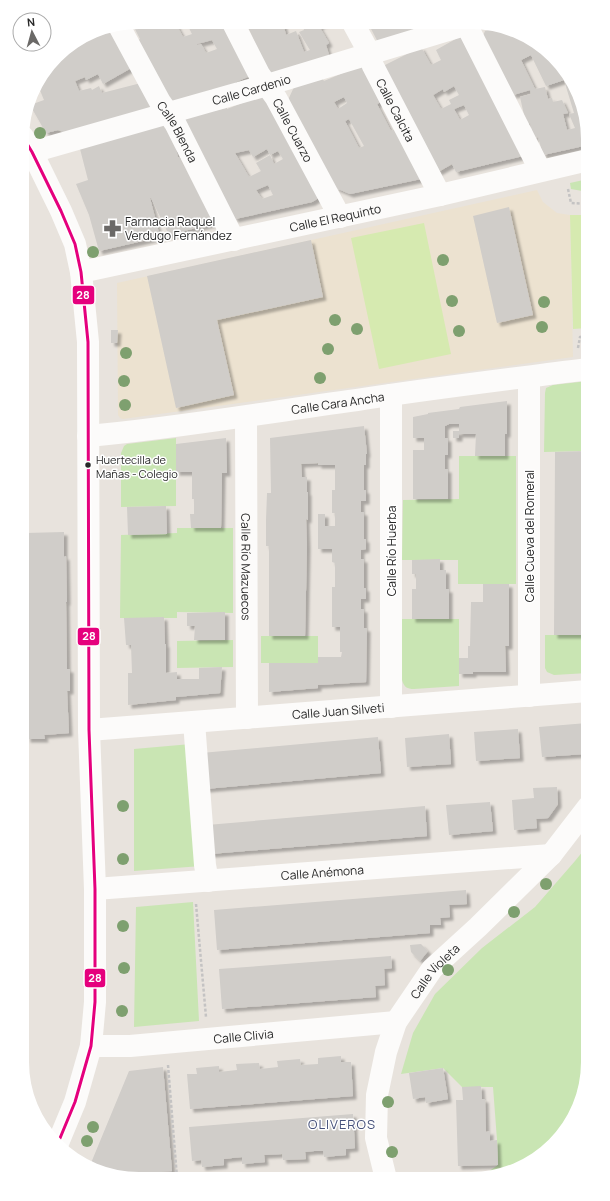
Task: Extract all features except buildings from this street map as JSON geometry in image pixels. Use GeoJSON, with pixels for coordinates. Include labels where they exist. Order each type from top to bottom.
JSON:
{"type":"FeatureCollection","features":[{"type":"Feature","properties":{"kind":"street","name":"Calle Cuarzo"},"geometry":{"type":"LineString","coordinates":[[236,29],[259,74],[276,98],[340,216]]}},
{"type":"Feature","properties":{"kind":"street","name":"Calle Calcita"},"geometry":{"type":"LineString","coordinates":[[356,29],[365,44],[373,66],[440,195]]}},
{"type":"Feature","properties":{"kind":"street","name":"Calle Cardenio"},"geometry":{"type":"LineString","coordinates":[[29,145],[169,113],[451,29]]}},
{"type":"Feature","properties":{"kind":"street"},"geometry":{"type":"LineString","coordinates":[[470,29],[540,170]]}},
{"type":"Feature","properties":{"kind":"street","name":"Calle Blenda"},"geometry":{"type":"LineString","coordinates":[[121,31],[160,102],[175,123],[234,240]]}},
{"type":"Feature","properties":{"kind":"street"},"geometry":{"type":"LineString","coordinates":[[29,147],[61,211],[75,244],[82,272],[88,342],[90,730],[95,889],[95,1002],[92,1046],[75,1102],[60,1138]]}},
{"type":"Feature","properties":{"kind":"street","name":"Calle El Requinto"},"geometry":{"type":"LineString","coordinates":[[82,272],[440,195],[581,161]]}},
{"type":"Feature","properties":{"kind":"street","name":"Calle Cara Ancha"},"geometry":{"type":"LineString","coordinates":[[88,436],[246,417],[391,395],[581,370]]}},
{"type":"Feature","properties":{"kind":"street","name":"Calle Cueva del Romeral"},"geometry":{"type":"LineString","coordinates":[[529,377],[529,696]]}},
{"type":"Feature","properties":{"kind":"street","name":"Calle Río Huerba"},"geometry":{"type":"LineString","coordinates":[[391,395],[391,707]]}},
{"type":"Feature","properties":{"kind":"street","name":"Calle Río Mazuecos"},"geometry":{"type":"LineString","coordinates":[[246,417],[247,718]]}},
{"type":"Feature","properties":{"kind":"street","name":"Calle Juan Silveti"},"geometry":{"type":"LineString","coordinates":[[90,730],[581,692]]}},
{"type":"Feature","properties":{"kind":"street"},"geometry":{"type":"LineString","coordinates":[[194,722],[205,865],[201,881]]}},
{"type":"Feature","properties":{"kind":"street","name":"Calle Violeta"},"geometry":{"type":"LineString","coordinates":[[384,1172],[376,1138],[377,1095],[386,1052],[396,1022],[432,969],[478,927],[551,855],[581,816]]}},
{"type":"Feature","properties":{"kind":"street","name":"Calle Anémona"},"geometry":{"type":"LineString","coordinates":[[95,889],[551,855]]}},
{"type":"Feature","properties":{"kind":"street","name":"Calle Clivia"},"geometry":{"type":"LineString","coordinates":[[92,1046],[130,1046],[396,1022]]}},
{"type":"Feature","properties":{"kind":"path"},"geometry":{"type":"LineString","coordinates":[[567,184],[571,203],[581,204]]}},
{"type":"Feature","properties":{"kind":"path"},"geometry":{"type":"LineString","coordinates":[[579,341],[581,337]]}},
{"type":"Feature","properties":{"kind":"path"},"geometry":{"type":"LineString","coordinates":[[201,881],[208,1039]]}},
{"type":"Feature","properties":{"kind":"path"},"geometry":{"type":"LineString","coordinates":[[166,1043],[177,1172]]}},
{"type":"Feature","properties":{"kind":"shaded area"},"geometry":{"type":"Polygon","coordinates":[[[537,190],[543,202],[557,213],[570,215],[573,357],[123,419],[118,415],[117,283],[537,190]]]}},
{"type":"Feature","properties":{"kind":"green space"},"geometry":{"type":"Polygon","coordinates":[[[581,181],[581,191],[571,189],[570,183],[581,181]]]}},
{"type":"Feature","properties":{"kind":"green space"},"geometry":{"type":"Polygon","coordinates":[[[570,215],[581,215],[581,328],[573,329],[570,215]]]}},
{"type":"Feature","properties":{"kind":"green space"},"geometry":{"type":"Polygon","coordinates":[[[424,223],[451,354],[379,369],[351,238],[424,223]]]}},
{"type":"Feature","properties":{"kind":"green space"},"geometry":{"type":"Polygon","coordinates":[[[581,382],[581,451],[544,452],[545,393],[546,388],[553,385],[581,382]]]}},
{"type":"Feature","properties":{"kind":"green space"},"geometry":{"type":"Polygon","coordinates":[[[176,438],[176,506],[121,507],[121,453],[124,446],[127,444],[176,438]]]}},
{"type":"Feature","properties":{"kind":"green space"},"geometry":{"type":"Polygon","coordinates":[[[459,456],[516,456],[516,584],[458,584],[458,560],[402,560],[403,500],[459,499],[459,456]]]}},
{"type":"Feature","properties":{"kind":"green space"},"geometry":{"type":"Polygon","coordinates":[[[177,528],[233,528],[233,613],[177,612],[177,618],[120,618],[121,535],[177,533],[177,528]]]}},
{"type":"Feature","properties":{"kind":"green space"},"geometry":{"type":"Polygon","coordinates":[[[402,619],[459,619],[459,686],[414,689],[405,686],[402,680],[402,619]]]}},
{"type":"Feature","properties":{"kind":"green space"},"geometry":{"type":"Polygon","coordinates":[[[545,635],[581,635],[581,673],[554,675],[547,672],[545,668],[545,635]]]}},
{"type":"Feature","properties":{"kind":"green space"},"geometry":{"type":"Polygon","coordinates":[[[261,636],[318,636],[318,663],[261,663],[261,636]]]}},
{"type":"Feature","properties":{"kind":"green space"},"geometry":{"type":"Polygon","coordinates":[[[233,640],[233,667],[177,668],[177,641],[233,640]]]}},
{"type":"Feature","properties":{"kind":"green space"},"geometry":{"type":"Polygon","coordinates":[[[191,744],[202,866],[134,871],[134,749],[191,744]]]}},
{"type":"Feature","properties":{"kind":"green space"},"geometry":{"type":"Polygon","coordinates":[[[581,854],[581,1069],[579,1083],[573,1104],[566,1117],[554,1134],[543,1145],[519,1161],[491,1170],[498,1165],[493,1087],[462,1087],[443,1068],[401,1074],[413,1033],[435,994],[482,948],[535,907],[581,854]]]}},
{"type":"Feature","properties":{"kind":"green space"},"geometry":{"type":"Polygon","coordinates":[[[193,902],[199,1021],[134,1027],[136,907],[193,902]]]}},
{"type":"Feature","properties":{"kind":"transit line","name":"28"},"geometry":{"type":"LineString","coordinates":[[29,147],[61,211],[75,244],[81,272],[88,342],[89,730],[95,889],[95,1002],[91,1046],[75,1102],[60,1138]]}},
{"type":"Feature","properties":{"kind":"place","name":"Farmacia Raquel Verdugo Fernández"},"geometry":{"type":"Point","coordinates":[112,228]}},
{"type":"Feature","properties":{"kind":"place","name":"Huertecilla de Mañas - Colegio"},"geometry":{"type":"Point","coordinates":[88,465]}},
{"type":"Feature","properties":{"kind":"district","name":"OLIVEROS"},"geometry":{"type":"Point","coordinates":[342,1124]}}]}
